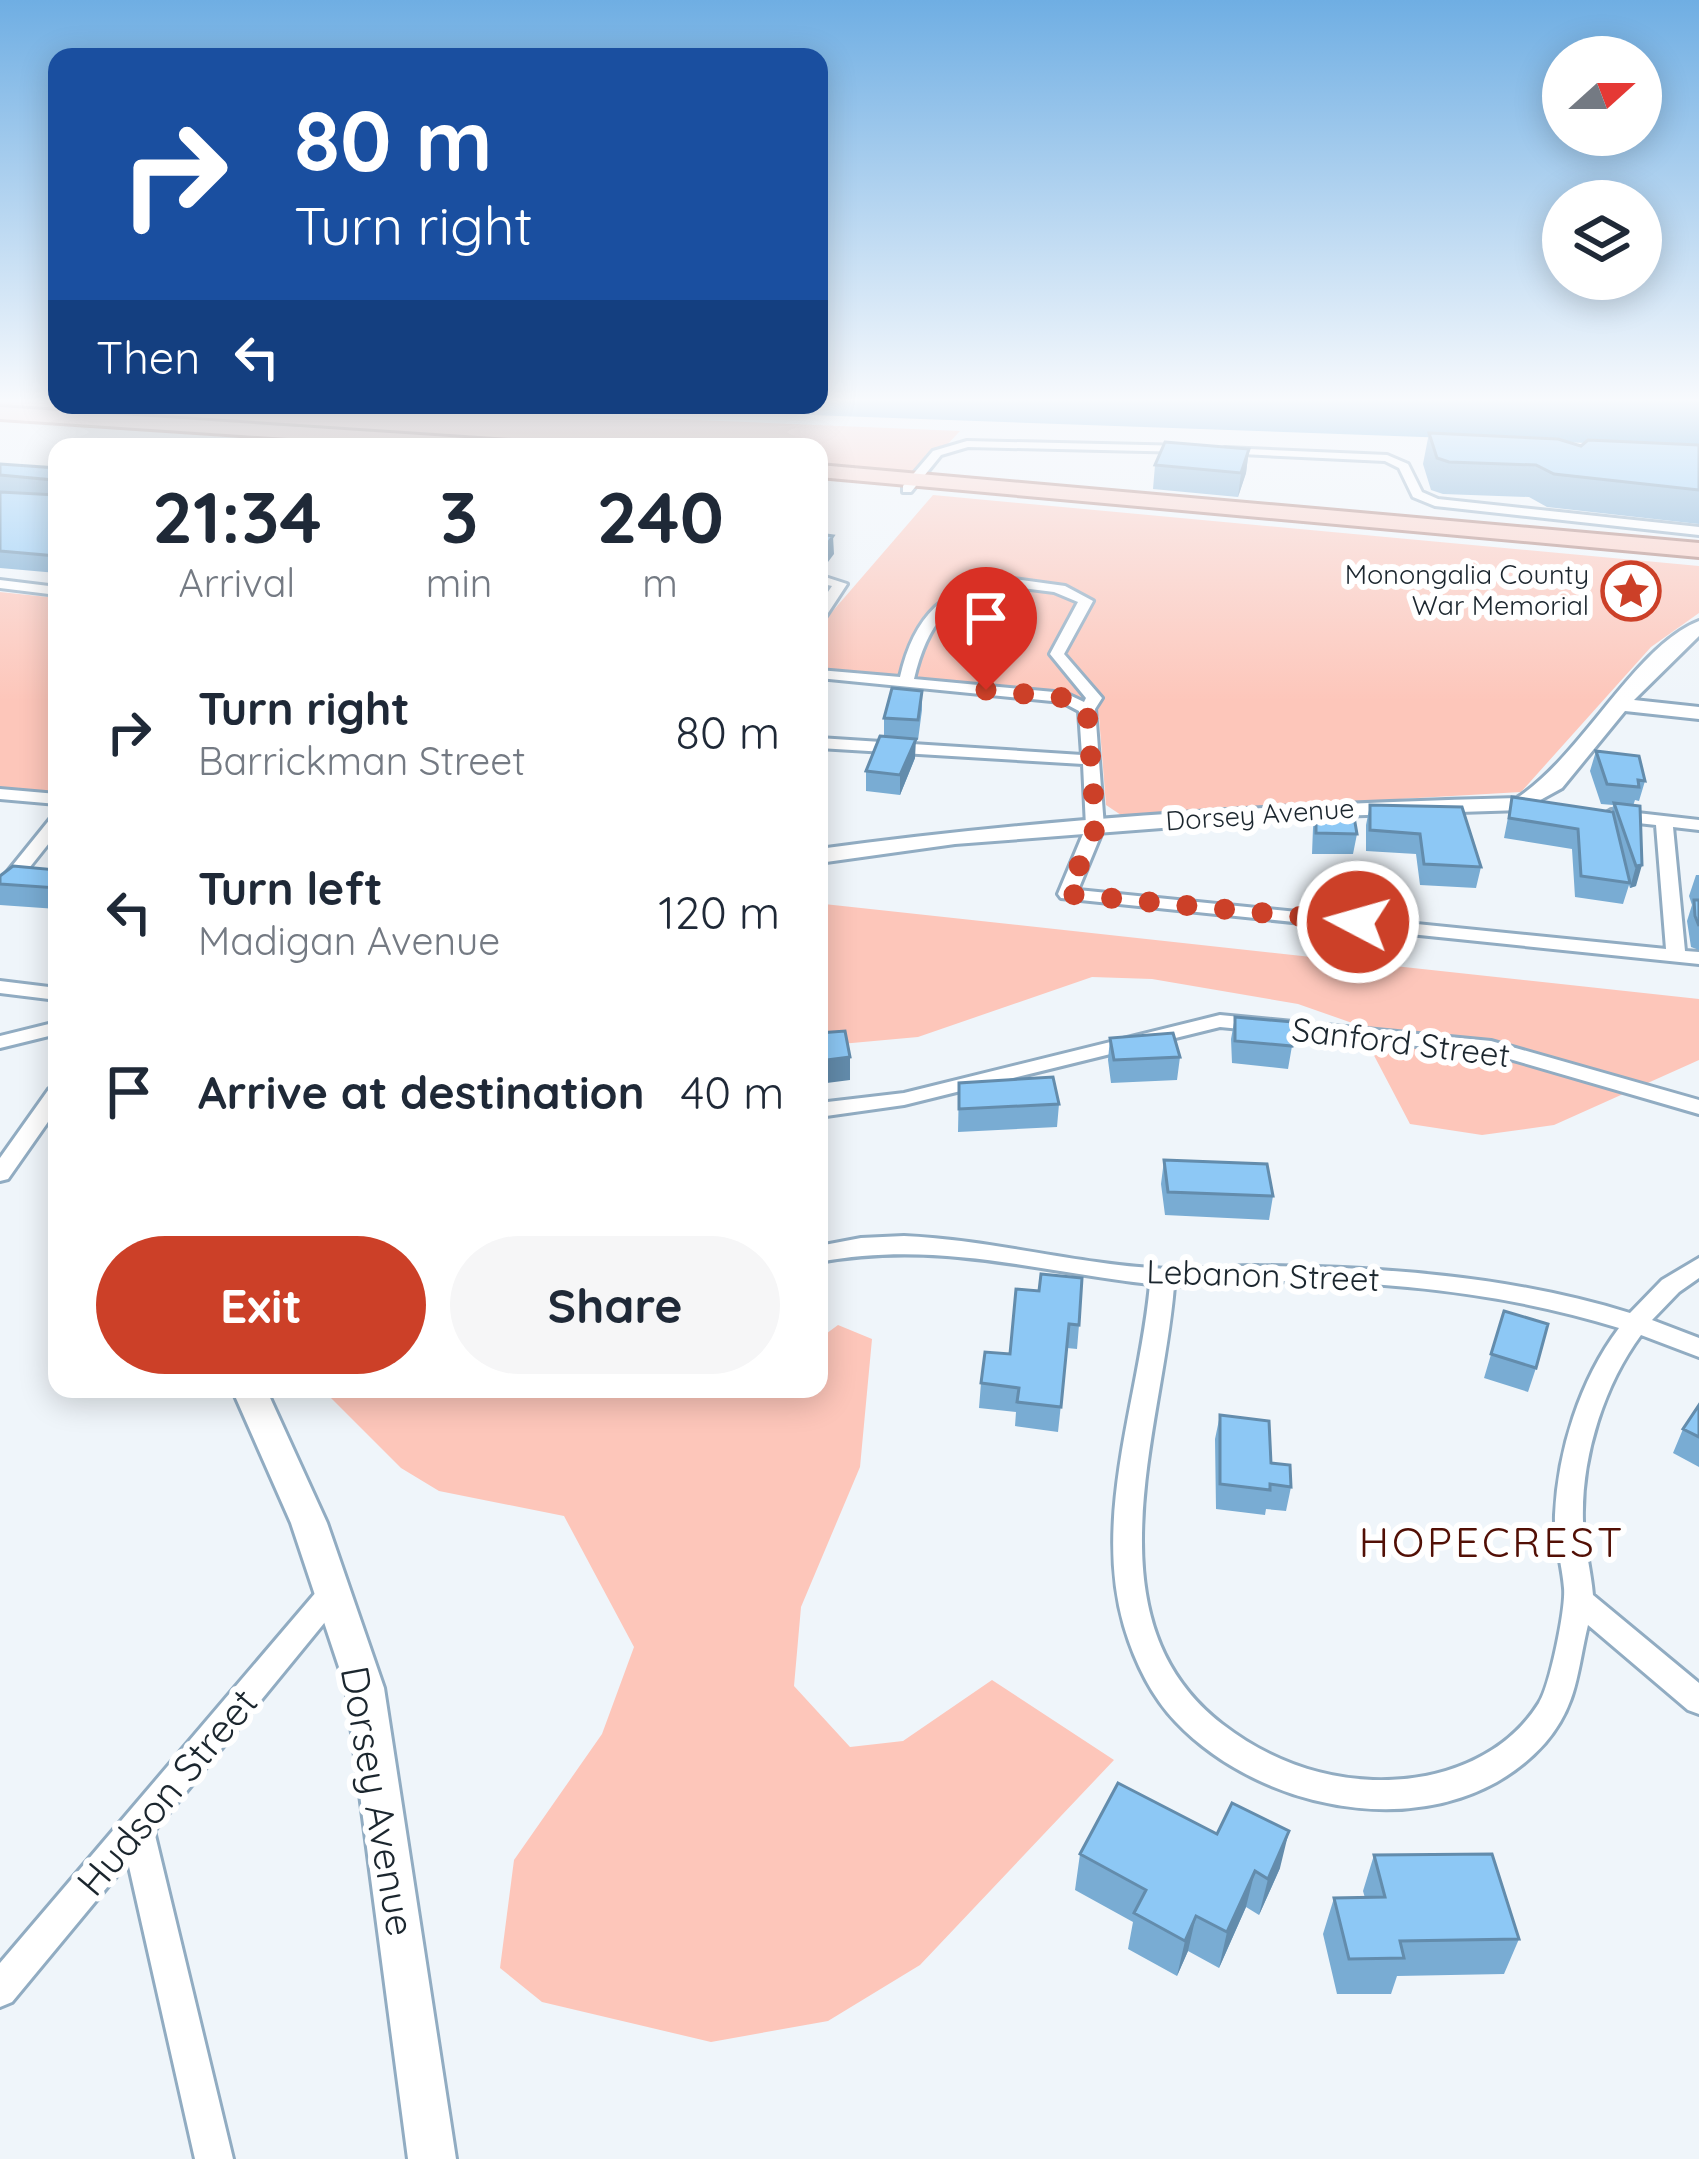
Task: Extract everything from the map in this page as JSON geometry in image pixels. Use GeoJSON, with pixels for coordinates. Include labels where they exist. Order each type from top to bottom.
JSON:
{"type":"FeatureCollection","features":[{"type":"Feature","properties":{"kind":"main road"},"geometry":{"type":"LineString","coordinates":[[1074,500],[1699,560]]}},
{"type":"Feature","properties":{"kind":"main road"},"geometry":{"type":"LineString","coordinates":[[1099,500],[1699,550]]}},
{"type":"Feature","properties":{"kind":"street"},"geometry":{"type":"LineString","coordinates":[[1433,500],[1699,531]]}},
{"type":"Feature","properties":{"kind":"street"},"geometry":{"type":"LineString","coordinates":[[828,581],[840,584],[828,602]]}},
{"type":"Feature","properties":{"kind":"street"},"geometry":{"type":"LineString","coordinates":[[828,675],[1083,705],[1094,698],[1057,654],[1086,601],[1060,589],[1014,581],[975,583],[957,593],[915,644],[906,682]]}},
{"type":"Feature","properties":{"kind":"street"},"geometry":{"type":"LineString","coordinates":[[0,584],[48,589]]}},
{"type":"Feature","properties":{"kind":"street","name":"Dorsey Avenue"},"geometry":{"type":"LineString","coordinates":[[828,855],[910,842],[1363,807],[1533,805],[1676,642],[1699,626]]}},
{"type":"Feature","properties":{"kind":"street"},"geometry":{"type":"LineString","coordinates":[[1676,642],[1699,647]]}},
{"type":"Feature","properties":{"kind":"street"},"geometry":{"type":"LineString","coordinates":[[1620,704],[1699,713]]}},
{"type":"Feature","properties":{"kind":"street"},"geometry":{"type":"LineString","coordinates":[[1083,705],[1096,827],[1067,894],[1699,958]]}},
{"type":"Feature","properties":{"kind":"street"},"geometry":{"type":"LineString","coordinates":[[828,744],[1092,760]]}},
{"type":"Feature","properties":{"kind":"street"},"geometry":{"type":"LineString","coordinates":[[0,794],[48,798]]}},
{"type":"Feature","properties":{"kind":"street"},"geometry":{"type":"LineString","coordinates":[[1588,812],[1699,825]]}},
{"type":"Feature","properties":{"kind":"street"},"geometry":{"type":"LineString","coordinates":[[1664,821],[1676,955]]}},
{"type":"Feature","properties":{"kind":"street"},"geometry":{"type":"LineString","coordinates":[[0,893],[48,833]]}},
{"type":"Feature","properties":{"kind":"street"},"geometry":{"type":"LineString","coordinates":[[0,856],[28,859]]}},
{"type":"Feature","properties":{"kind":"street"},"geometry":{"type":"LineString","coordinates":[[0,987],[48,993]]}},
{"type":"Feature","properties":{"kind":"street","name":"Sanford Street"},"geometry":{"type":"LineString","coordinates":[[828,1109],[904,1100],[1220,1021],[1491,1047],[1699,1107]]}},
{"type":"Feature","properties":{"kind":"street"},"geometry":{"type":"LineString","coordinates":[[0,1042],[48,1030]]}},
{"type":"Feature","properties":{"kind":"street"},"geometry":{"type":"LineString","coordinates":[[0,1174],[48,1107]]}},
{"type":"Feature","properties":{"kind":"street","name":"Lebanon Street"},"geometry":{"type":"LineString","coordinates":[[828,1252],[848,1246],[924,1246],[1163,1277],[1372,1276],[1504,1290],[1636,1320],[1699,1348]]}},
{"type":"Feature","properties":{"kind":"street"},"geometry":{"type":"LineString","coordinates":[[1163,1277],[1161,1335],[1129,1516],[1130,1599],[1150,1657],[1186,1719],[1264,1769],[1377,1798],[1456,1786],[1521,1749],[1560,1693],[1580,1600],[1569,1517],[1576,1457],[1605,1372],[1636,1320],[1699,1266]]}},
{"type":"Feature","properties":{"kind":"street","name":"Dorsey Avenue"},"geometry":{"type":"LineString","coordinates":[[253,1398],[333,1592],[365,1688],[432,2159]]}},
{"type":"Feature","properties":{"kind":"street","name":"Hudson Street"},"geometry":{"type":"LineString","coordinates":[[0,1990],[333,1592]]}},
{"type":"Feature","properties":{"kind":"street"},"geometry":{"type":"LineString","coordinates":[[1580,1600],[1699,1701]]}},
{"type":"Feature","properties":{"kind":"street"},"geometry":{"type":"LineString","coordinates":[[137,1828],[214,2159]]}},
{"type":"Feature","properties":{"kind":"shaded area"},"geometry":{"type":"Polygon","coordinates":[[[929,500],[984,500],[1699,566],[1699,613],[1651,647],[1521,792],[1121,815],[1106,805],[1099,717],[1087,700],[828,669],[828,617],[929,500]]]}},
{"type":"Feature","properties":{"kind":"shaded area"},"geometry":{"type":"Polygon","coordinates":[[[0,592],[48,597],[48,792],[0,788],[0,592]]]}},
{"type":"Feature","properties":{"kind":"shaded area"},"geometry":{"type":"Polygon","coordinates":[[[828,904],[1699,999],[1699,1060],[1554,1125],[1482,1135],[1410,1124],[1358,1025],[1298,1004],[1152,979],[1092,977],[918,1037],[828,1045],[828,904]]]}},
{"type":"Feature","properties":{"kind":"shaded area"},"geometry":{"type":"Polygon","coordinates":[[[838,1325],[872,1339],[860,1467],[801,1607],[794,1686],[850,1747],[903,1741],[992,1680],[1114,1760],[920,1965],[828,2021],[711,2042],[542,2002],[500,1968],[514,1860],[602,1734],[634,1647],[564,1516],[439,1491],[401,1468],[331,1398],[828,1398],[828,1332],[838,1325]]]}},
{"type":"Feature","properties":{"kind":"building"},"geometry":{"type":"Polygon","coordinates":[[[0,500],[48,500],[48,555],[0,551],[0,500]]]}},
{"type":"Feature","properties":{"kind":"building"},"geometry":{"type":"Polygon","coordinates":[[[892,688],[922,691],[918,720],[884,718],[892,688]]]}},
{"type":"Feature","properties":{"kind":"building"},"geometry":{"type":"Polygon","coordinates":[[[880,736],[916,739],[900,775],[866,771],[880,736]]]}},
{"type":"Feature","properties":{"kind":"building"},"geometry":{"type":"Polygon","coordinates":[[[1596,751],[1639,756],[1645,781],[1638,780],[1639,787],[1607,784],[1596,751]]]}},
{"type":"Feature","properties":{"kind":"building"},"geometry":{"type":"Polygon","coordinates":[[[1512,797],[1613,812],[1630,883],[1581,876],[1578,829],[1509,818],[1512,797]]]}},
{"type":"Feature","properties":{"kind":"building"},"geometry":{"type":"Polygon","coordinates":[[[1614,803],[1640,806],[1642,865],[1636,866],[1614,803]]]}},
{"type":"Feature","properties":{"kind":"building"},"geometry":{"type":"Polygon","coordinates":[[[1370,805],[1462,807],[1481,867],[1424,864],[1420,834],[1370,830],[1370,805]]]}},
{"type":"Feature","properties":{"kind":"building"},"geometry":{"type":"Polygon","coordinates":[[[1316,807],[1353,811],[1357,834],[1316,833],[1316,807]]]}},
{"type":"Feature","properties":{"kind":"building"},"geometry":{"type":"Polygon","coordinates":[[[13,866],[48,869],[48,887],[0,884],[0,876],[13,866]]]}},
{"type":"Feature","properties":{"kind":"building"},"geometry":{"type":"Polygon","coordinates":[[[1694,900],[1699,900],[1699,926],[1695,916],[1694,900]]]}},
{"type":"Feature","properties":{"kind":"building"},"geometry":{"type":"Polygon","coordinates":[[[1235,1017],[1293,1022],[1292,1046],[1235,1041],[1235,1017]]]}},
{"type":"Feature","properties":{"kind":"building"},"geometry":{"type":"Polygon","coordinates":[[[845,1031],[850,1057],[828,1060],[828,1032],[845,1031]]]}},
{"type":"Feature","properties":{"kind":"building"},"geometry":{"type":"Polygon","coordinates":[[[1173,1033],[1180,1057],[1114,1060],[1110,1038],[1173,1033]]]}},
{"type":"Feature","properties":{"kind":"building"},"geometry":{"type":"Polygon","coordinates":[[[1053,1077],[1059,1104],[959,1109],[959,1083],[1053,1077]]]}},
{"type":"Feature","properties":{"kind":"building"},"geometry":{"type":"Polygon","coordinates":[[[1164,1160],[1267,1164],[1273,1196],[1168,1192],[1164,1160]]]}},
{"type":"Feature","properties":{"kind":"building"},"geometry":{"type":"Polygon","coordinates":[[[1041,1274],[1082,1278],[1079,1325],[1069,1324],[1061,1407],[1017,1402],[1019,1388],[981,1383],[985,1352],[1010,1354],[1016,1289],[1039,1291],[1041,1274]]]}},
{"type":"Feature","properties":{"kind":"building"},"geometry":{"type":"Polygon","coordinates":[[[1504,1311],[1548,1324],[1536,1368],[1491,1354],[1504,1311]]]}},
{"type":"Feature","properties":{"kind":"building"},"geometry":{"type":"Polygon","coordinates":[[[1699,1405],[1699,1437],[1683,1429],[1699,1405]]]}},
{"type":"Feature","properties":{"kind":"building"},"geometry":{"type":"Polygon","coordinates":[[[1220,1415],[1269,1421],[1271,1463],[1290,1465],[1291,1487],[1270,1484],[1270,1490],[1220,1484],[1220,1415]]]}},
{"type":"Feature","properties":{"kind":"building"},"geometry":{"type":"Polygon","coordinates":[[[1118,1783],[1217,1834],[1232,1803],[1289,1831],[1268,1879],[1255,1871],[1227,1932],[1196,1916],[1185,1941],[1134,1913],[1146,1890],[1080,1854],[1118,1783]]]}},
{"type":"Feature","properties":{"kind":"building"},"geometry":{"type":"Polygon","coordinates":[[[1492,1854],[1519,1939],[1400,1941],[1404,1958],[1349,1959],[1334,1898],[1385,1897],[1374,1855],[1492,1854]]]}},
{"type":"Feature","properties":{"kind":"place","name":"Monongalia County War Memorial"},"geometry":{"type":"Point","coordinates":[1631,591]}},
{"type":"Feature","properties":{"kind":"district","name":"HOPECREST"},"geometry":{"type":"Point","coordinates":[1492,1542]}},
{"type":"Feature","properties":{"kind":"route"},"geometry":{"type":"LineString","coordinates":[[986,690],[1065,698],[1087,709],[1096,827],[1067,894],[1358,922]]}}]}
